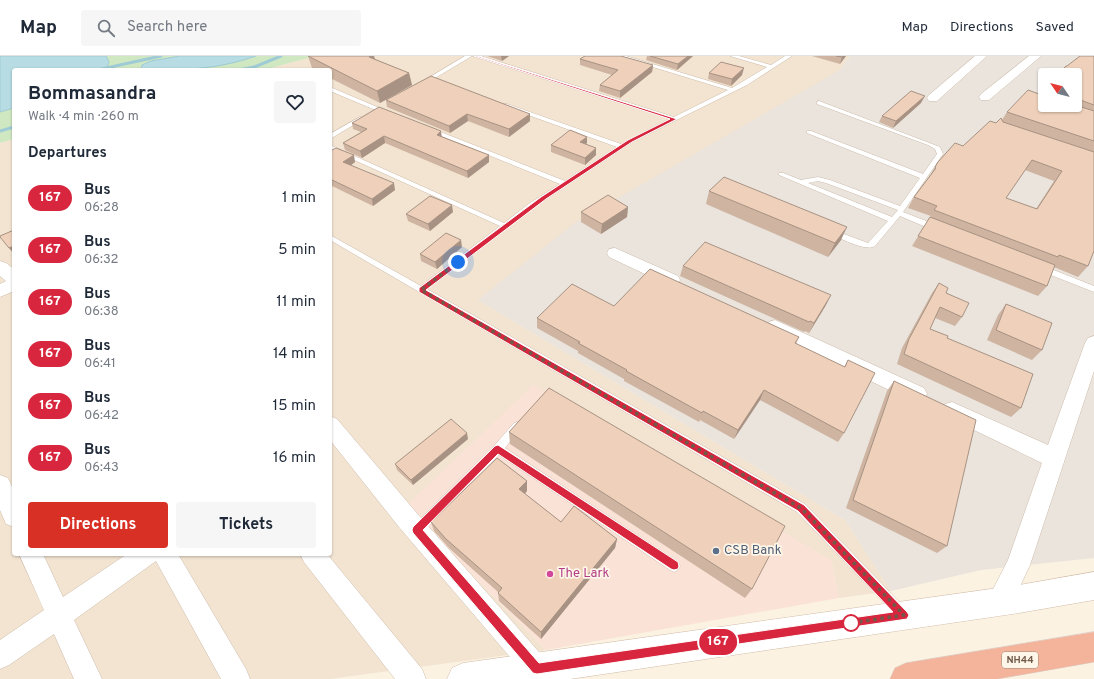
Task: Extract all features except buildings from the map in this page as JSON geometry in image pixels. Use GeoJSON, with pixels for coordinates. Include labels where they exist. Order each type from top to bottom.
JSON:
{"type":"FeatureCollection","features":[{"type":"Feature","properties":{"kind":"highway","name":"NH44"},"geometry":{"type":"LineString","coordinates":[[906,679],[1094,647]]}},
{"type":"Feature","properties":{"kind":"street"},"geometry":{"type":"LineString","coordinates":[[933,98],[982,56]]}},
{"type":"Feature","properties":{"kind":"street"},"geometry":{"type":"LineString","coordinates":[[985,97],[1036,56]]}},
{"type":"Feature","properties":{"kind":"street"},"geometry":{"type":"LineString","coordinates":[[615,253],[687,286]]}},
{"type":"Feature","properties":{"kind":"street"},"geometry":{"type":"LineString","coordinates":[[0,267],[10,288]]}},
{"type":"Feature","properties":{"kind":"street"},"geometry":{"type":"LineString","coordinates":[[759,320],[1054,458]]}},
{"type":"Feature","properties":{"kind":"street"},"geometry":{"type":"LineString","coordinates":[[1000,601],[1018,565],[1094,343]]}},
{"type":"Feature","properties":{"kind":"street"},"geometry":{"type":"LineString","coordinates":[[332,427],[417,530],[537,669]]}},
{"type":"Feature","properties":{"kind":"street"},"geometry":{"type":"LineString","coordinates":[[0,485],[12,512]]}},
{"type":"Feature","properties":{"kind":"street"},"geometry":{"type":"LineString","coordinates":[[32,556],[88,679]]}},
{"type":"Feature","properties":{"kind":"street"},"geometry":{"type":"LineString","coordinates":[[0,656],[144,556]]}},
{"type":"Feature","properties":{"kind":"street"},"geometry":{"type":"LineString","coordinates":[[166,556],[236,679]]}},
{"type":"Feature","properties":{"kind":"street"},"geometry":{"type":"LineString","coordinates":[[314,556],[412,679]]}},
{"type":"Feature","properties":{"kind":"street"},"geometry":{"type":"LineString","coordinates":[[463,679],[1094,586]]}},
{"type":"Feature","properties":{"kind":"lane"},"geometry":{"type":"LineString","coordinates":[[417,86],[469,56]]}},
{"type":"Feature","properties":{"kind":"lane"},"geometry":{"type":"LineString","coordinates":[[476,56],[674,119]]}},
{"type":"Feature","properties":{"kind":"lane"},"geometry":{"type":"LineString","coordinates":[[620,56],[733,90]]}},
{"type":"Feature","properties":{"kind":"lane"},"geometry":{"type":"LineString","coordinates":[[733,56],[772,67]]}},
{"type":"Feature","properties":{"kind":"lane"},"geometry":{"type":"LineString","coordinates":[[421,290],[505,226],[565,183],[621,146],[733,90],[789,56]]}},
{"type":"Feature","properties":{"kind":"lane"},"geometry":{"type":"LineString","coordinates":[[431,78],[438,81]]}},
{"type":"Feature","properties":{"kind":"lane"},"geometry":{"type":"LineString","coordinates":[[332,90],[392,115]]}},
{"type":"Feature","properties":{"kind":"lane"},"geometry":{"type":"LineString","coordinates":[[496,102],[621,146]]}},
{"type":"Feature","properties":{"kind":"lane"},"geometry":{"type":"LineString","coordinates":[[819,103],[936,147],[940,154],[901,211],[869,246],[823,228]]}},
{"type":"Feature","properties":{"kind":"lane"},"geometry":{"type":"LineString","coordinates":[[332,136],[384,105]]}},
{"type":"Feature","properties":{"kind":"lane"},"geometry":{"type":"LineString","coordinates":[[421,126],[565,183]]}},
{"type":"Feature","properties":{"kind":"lane"},"geometry":{"type":"LineString","coordinates":[[809,132],[924,177]]}},
{"type":"Feature","properties":{"kind":"lane"},"geometry":{"type":"LineString","coordinates":[[332,148],[505,226]]}},
{"type":"Feature","properties":{"kind":"lane"},"geometry":{"type":"LineString","coordinates":[[781,174],[893,220]]}},
{"type":"Feature","properties":{"kind":"lane"},"geometry":{"type":"LineString","coordinates":[[800,182],[818,179],[828,181],[901,211],[942,230]]}},
{"type":"Feature","properties":{"kind":"lane"},"geometry":{"type":"LineString","coordinates":[[332,238],[801,508],[904,615]]}},
{"type":"Feature","properties":{"kind":"lane"},"geometry":{"type":"LineString","coordinates":[[1036,266],[1094,289]]}},
{"type":"Feature","properties":{"kind":"lane"},"geometry":{"type":"LineString","coordinates":[[417,530],[498,449],[523,420]]}},
{"type":"Feature","properties":{"kind":"lane"},"geometry":{"type":"LineString","coordinates":[[498,449],[674,566]]}},
{"type":"Feature","properties":{"kind":"shaded area"},"geometry":{"type":"Polygon","coordinates":[[[315,56],[850,56],[840,70],[478,300],[845,520],[891,591],[839,598],[831,560],[406,506],[546,650],[330,679],[0,679],[0,143],[12,140],[12,556],[332,556],[332,68],[271,68],[315,56]]]}},
{"type":"Feature","properties":{"kind":"shaded area"},"geometry":{"type":"Polygon","coordinates":[[[850,56],[1094,56],[1094,558],[981,570],[891,591],[845,520],[478,300],[575,223],[840,70],[850,56]]]}},
{"type":"Feature","properties":{"kind":"shaded area"},"geometry":{"type":"Polygon","coordinates":[[[533,385],[831,560],[839,598],[546,650],[406,506],[533,385]]]}},
{"type":"Feature","properties":{"kind":"green space"},"geometry":{"type":"Polygon","coordinates":[[[106,56],[315,56],[271,68],[107,68],[109,62],[106,56]]]}},
{"type":"Feature","properties":{"kind":"green space"},"geometry":{"type":"Polygon","coordinates":[[[12,109],[12,140],[0,143],[0,112],[12,109]]]}},
{"type":"Feature","properties":{"kind":"water"},"geometry":{"type":"Polygon","coordinates":[[[0,56],[106,56],[109,62],[107,68],[12,68],[12,109],[0,112],[0,56]]]}},
{"type":"Feature","properties":{"kind":"water"},"geometry":{"type":"Polygon","coordinates":[[[180,56],[256,56],[213,67],[141,68],[142,65],[151,61],[180,56]]]}},
{"type":"Feature","properties":{"kind":"waterway"},"geometry":{"type":"LineString","coordinates":[[106,68],[161,56]]}},
{"type":"Feature","properties":{"kind":"waterway"},"geometry":{"type":"LineString","coordinates":[[249,68],[281,56]]}},
{"type":"Feature","properties":{"kind":"waterway"},"geometry":{"type":"LineString","coordinates":[[0,131],[12,128]]}},
{"type":"Feature","properties":{"kind":"bus line","name":"167"},"geometry":{"type":"LineString","coordinates":[[476,56],[674,119],[630,141],[543,198],[421,290],[801,508],[904,615],[537,669],[417,530],[498,449],[674,566]]}},
{"type":"Feature","properties":{"kind":"place","name":"CSB Bank"},"geometry":{"type":"Point","coordinates":[716,551]}},
{"type":"Feature","properties":{"kind":"place","name":"The Lark"},"geometry":{"type":"Point","coordinates":[550,574]}},
{"type":"Feature","properties":{"kind":"route"},"geometry":{"type":"LineString","coordinates":[[458,262],[421,290],[801,508],[904,615],[851,623]]}}]}
